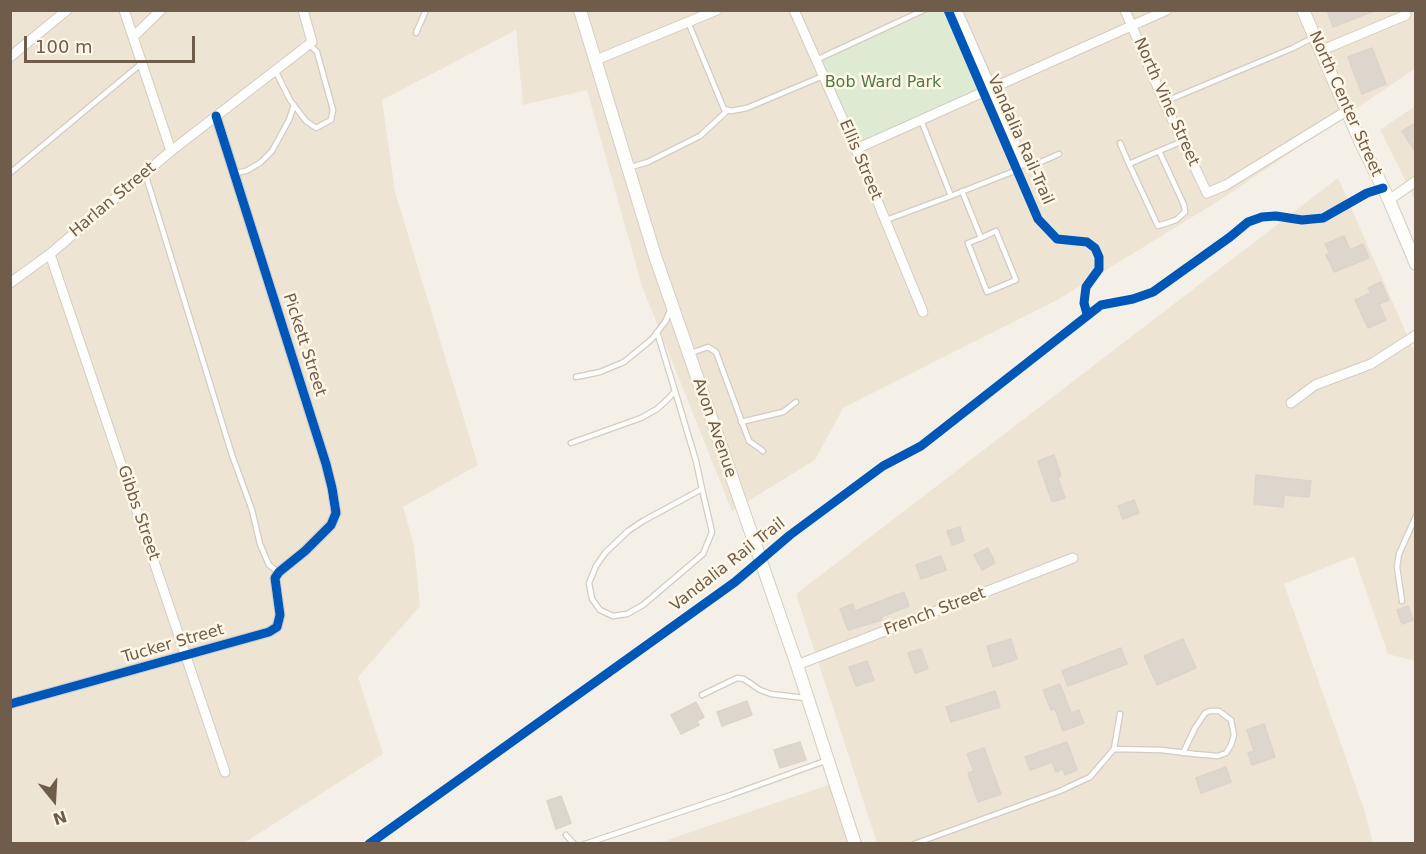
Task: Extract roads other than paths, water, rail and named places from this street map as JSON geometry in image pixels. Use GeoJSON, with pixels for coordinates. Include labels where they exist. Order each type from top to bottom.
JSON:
{"type":"FeatureCollection","features":[{"type":"Feature","properties":{"kind":"main road","name":"Avon Avenue"},"geometry":{"type":"LineString","coordinates":[[580,10],[672,307],[797,665],[855,843]]}},
{"type":"Feature","properties":{"kind":"main road","name":"North Center Street"},"geometry":{"type":"LineString","coordinates":[[1303,10],[1416,264]]}},
{"type":"Feature","properties":{"kind":"street"},"geometry":{"type":"LineString","coordinates":[[10,57],[67,10]]}},
{"type":"Feature","properties":{"kind":"street"},"geometry":{"type":"LineString","coordinates":[[124,10],[171,151]]}},
{"type":"Feature","properties":{"kind":"street"},"geometry":{"type":"LineString","coordinates":[[133,37],[161,10]]}},
{"type":"Feature","properties":{"kind":"street"},"geometry":{"type":"LineString","coordinates":[[303,10],[312,42],[309,44]]}},
{"type":"Feature","properties":{"kind":"street"},"geometry":{"type":"LineString","coordinates":[[596,60],[717,10]]}},
{"type":"Feature","properties":{"kind":"street","name":"Ellis Street"},"geometry":{"type":"LineString","coordinates":[[794,10],[856,149],[923,312]]}},
{"type":"Feature","properties":{"kind":"street"},"geometry":{"type":"LineString","coordinates":[[957,10],[1024,163]]}},
{"type":"Feature","properties":{"kind":"street","name":"North Vine Street"},"geometry":{"type":"LineString","coordinates":[[1125,10],[1164,102],[1207,193],[1226,185],[1348,110]]}},
{"type":"Feature","properties":{"kind":"street"},"geometry":{"type":"LineString","coordinates":[[856,149],[1167,10]]}},
{"type":"Feature","properties":{"kind":"street"},"geometry":{"type":"LineString","coordinates":[[1320,51],[1406,15]]}},
{"type":"Feature","properties":{"kind":"street","name":"Harlan Street"},"geometry":{"type":"LineString","coordinates":[[10,283],[50,254],[171,151],[309,44]]}},
{"type":"Feature","properties":{"kind":"street","name":"Pickett Street"},"geometry":{"type":"LineString","coordinates":[[216,116],[326,464],[336,513],[331,525],[305,551],[282,569]]}},
{"type":"Feature","properties":{"kind":"street"},"geometry":{"type":"LineString","coordinates":[[1389,200],[1416,181]]}},
{"type":"Feature","properties":{"kind":"street","name":"Gibbs Street"},"geometry":{"type":"LineString","coordinates":[[50,254],[225,772]]}},
{"type":"Feature","properties":{"kind":"street"},"geometry":{"type":"LineString","coordinates":[[1291,403],[1315,385],[1371,364],[1416,335]]}},
{"type":"Feature","properties":{"kind":"street","name":"French Street"},"geometry":{"type":"LineString","coordinates":[[797,665],[1073,558]]}},
{"type":"Feature","properties":{"kind":"street","name":"Tucker Street"},"geometry":{"type":"LineString","coordinates":[[10,704],[269,632],[278,627],[280,615],[275,578],[282,569]]}},
{"type":"Feature","properties":{"kind":"lane"},"geometry":{"type":"LineString","coordinates":[[416,33],[426,10]]}},
{"type":"Feature","properties":{"kind":"lane"},"geometry":{"type":"LineString","coordinates":[[816,60],[924,10]]}},
{"type":"Feature","properties":{"kind":"lane"},"geometry":{"type":"LineString","coordinates":[[688,22],[724,109],[731,111],[747,108],[823,76]]}},
{"type":"Feature","properties":{"kind":"lane"},"geometry":{"type":"LineString","coordinates":[[1164,102],[1314,37]]}},
{"type":"Feature","properties":{"kind":"lane"},"geometry":{"type":"LineString","coordinates":[[275,70],[294,105],[306,121],[316,128],[331,120],[333,110],[317,52],[309,44]]}},
{"type":"Feature","properties":{"kind":"lane"},"geometry":{"type":"LineString","coordinates":[[10,172],[142,63]]}},
{"type":"Feature","properties":{"kind":"lane"},"geometry":{"type":"LineString","coordinates":[[234,173],[246,171],[260,163],[272,151],[289,120],[294,105]]}},
{"type":"Feature","properties":{"kind":"lane"},"geometry":{"type":"LineString","coordinates":[[628,167],[648,162],[700,136],[728,110]]}},
{"type":"Feature","properties":{"kind":"lane"},"geometry":{"type":"LineString","coordinates":[[921,120],[951,196]]}},
{"type":"Feature","properties":{"kind":"lane"},"geometry":{"type":"LineString","coordinates":[[1129,164],[1183,141]]}},
{"type":"Feature","properties":{"kind":"lane"},"geometry":{"type":"LineString","coordinates":[[1120,143],[1158,226],[1176,220],[1185,212],[1184,204],[1159,151]]}},
{"type":"Feature","properties":{"kind":"lane"},"geometry":{"type":"LineString","coordinates":[[885,221],[1017,170],[1024,163],[1034,165],[1059,154]]}},
{"type":"Feature","properties":{"kind":"lane"},"geometry":{"type":"LineString","coordinates":[[145,173],[232,455],[252,510],[260,544],[269,564],[282,569]]}},
{"type":"Feature","properties":{"kind":"lane"},"geometry":{"type":"LineString","coordinates":[[962,191],[981,238]]}},
{"type":"Feature","properties":{"kind":"lane"},"geometry":{"type":"LineString","coordinates":[[996,231],[1016,280],[987,292],[968,243],[981,238],[996,231]]}},
{"type":"Feature","properties":{"kind":"lane"},"geometry":{"type":"LineString","coordinates":[[576,377],[600,372],[624,362],[638,352],[657,332],[672,307]]}},
{"type":"Feature","properties":{"kind":"lane"},"geometry":{"type":"LineString","coordinates":[[657,332],[702,489],[712,532],[703,554],[643,604],[627,614],[613,616],[600,610],[592,599],[590,583],[596,566],[605,554],[628,531],[702,489]]}},
{"type":"Feature","properties":{"kind":"lane"},"geometry":{"type":"LineString","coordinates":[[688,354],[708,347],[716,352],[749,441],[763,451]]}},
{"type":"Feature","properties":{"kind":"lane"},"geometry":{"type":"LineString","coordinates":[[571,443],[641,418],[657,409],[675,391]]}},
{"type":"Feature","properties":{"kind":"lane"},"geometry":{"type":"LineString","coordinates":[[741,422],[783,412],[796,402]]}},
{"type":"Feature","properties":{"kind":"lane"},"geometry":{"type":"LineString","coordinates":[[1402,601],[1396,567],[1399,554],[1416,516]]}},
{"type":"Feature","properties":{"kind":"lane"},"geometry":{"type":"LineString","coordinates":[[702,695],[737,678],[744,679],[760,690],[771,694],[808,698]]}},
{"type":"Feature","properties":{"kind":"lane"},"geometry":{"type":"LineString","coordinates":[[1114,749],[1218,756],[1229,750],[1234,735],[1231,720],[1219,711],[1205,713],[1183,753]]}},
{"type":"Feature","properties":{"kind":"lane"},"geometry":{"type":"LineString","coordinates":[[914,843],[1060,791],[1090,777],[1114,749],[1119,714]]}},
{"type":"Feature","properties":{"kind":"lane"},"geometry":{"type":"LineString","coordinates":[[585,843],[828,760]]}},
{"type":"Feature","properties":{"kind":"lane"},"geometry":{"type":"LineString","coordinates":[[566,835],[574,843]]}},
{"type":"Feature","properties":{"kind":"park label","name":"Bob Ward Park"},"geometry":{"type":"Point","coordinates":[883,83]}}]}
